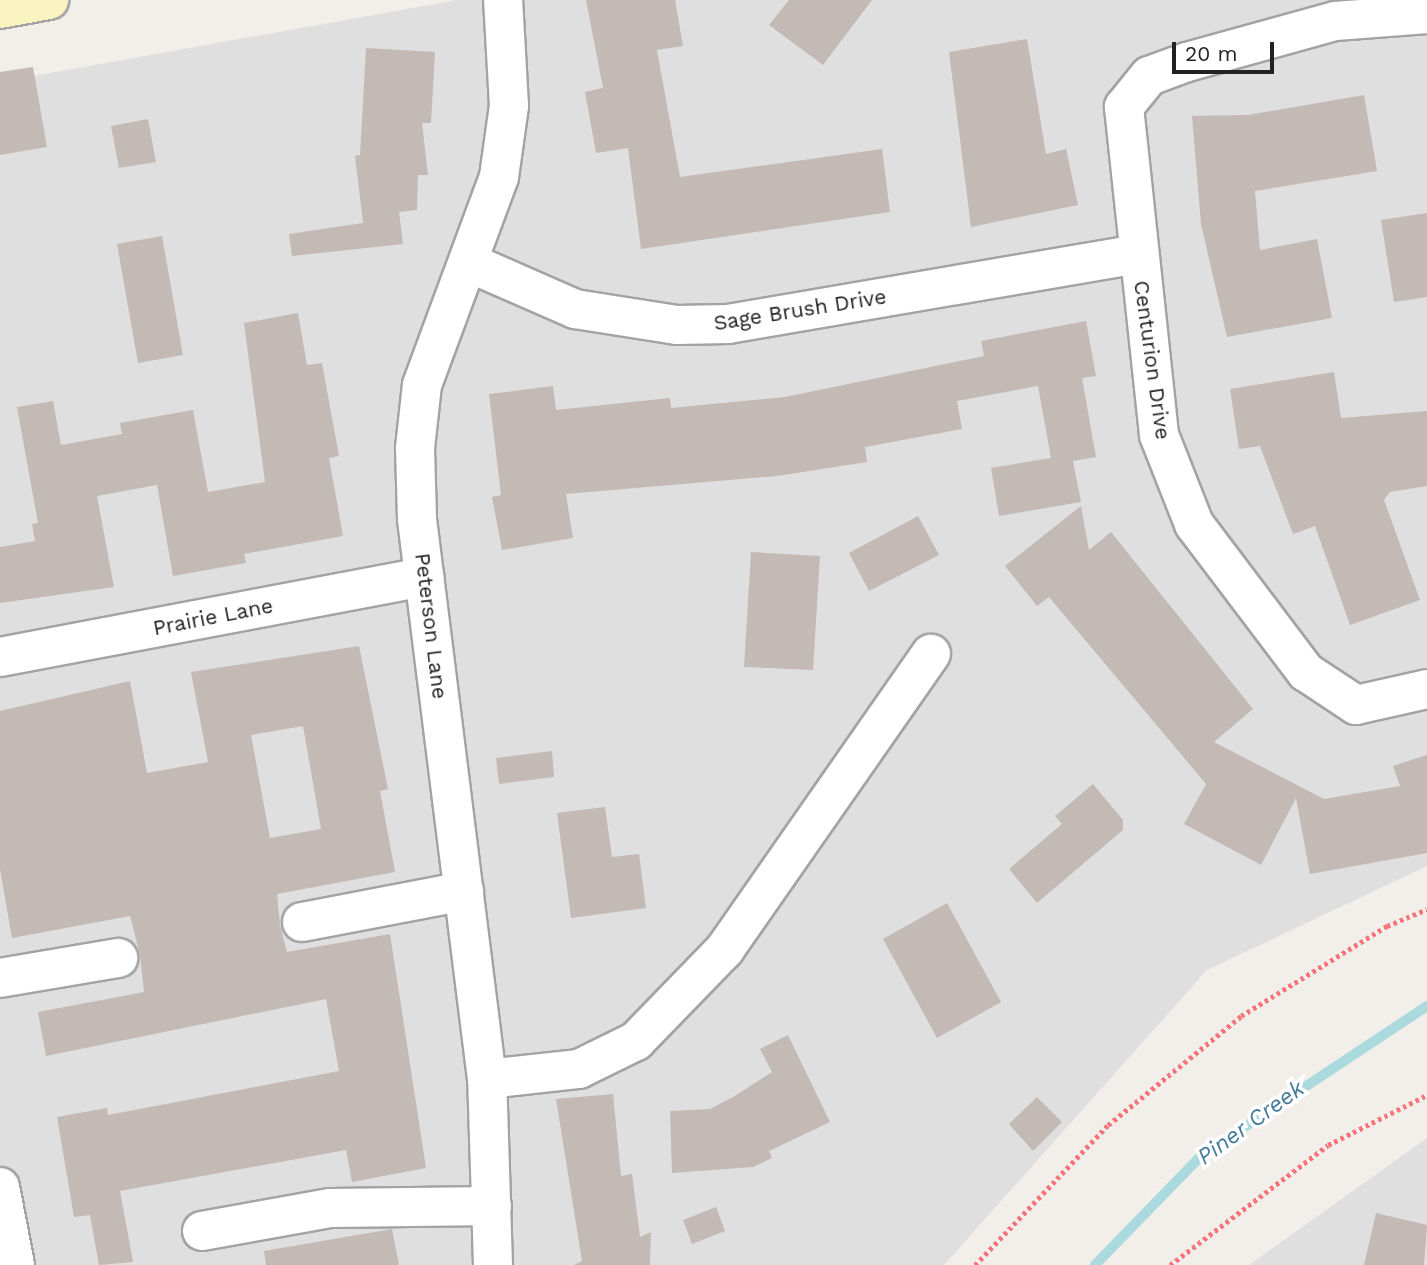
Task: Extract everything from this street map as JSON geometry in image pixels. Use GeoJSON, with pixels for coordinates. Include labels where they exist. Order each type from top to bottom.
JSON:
{"type":"FeatureCollection","features":[{"type":"Feature","properties":{"kind":"main road"},"geometry":{"type":"LineString","coordinates":[[0,9],[50,0]]}},
{"type":"Feature","properties":{"kind":"street","name":"Peterson Lane"},"geometry":{"type":"LineString","coordinates":[[493,1265],[487,1079],[425,577],[415,448],[422,385],[470,263],[499,177],[509,106],[503,0]]}},
{"type":"Feature","properties":{"kind":"street","name":"Centurion Drive"},"geometry":{"type":"LineString","coordinates":[[1427,14],[1333,10],[1149,76],[1124,107],[1158,435],[1194,524],[1306,672],[1356,705],[1427,689]]}},
{"type":"Feature","properties":{"kind":"street","name":"Sage Brush Drive"},"geometry":{"type":"LineString","coordinates":[[470,263],[575,309],[677,325],[728,324],[1138,254]]}},
{"type":"Feature","properties":{"kind":"street","name":"Prairie Lane"},"geometry":{"type":"LineString","coordinates":[[0,657],[425,577]]}},
{"type":"Feature","properties":{"kind":"street"},"geometry":{"type":"LineString","coordinates":[[487,1079],[579,1069],[636,1041],[725,949],[931,654]]}},
{"type":"Feature","properties":{"kind":"street"},"geometry":{"type":"LineString","coordinates":[[302,922],[464,891]]}},
{"type":"Feature","properties":{"kind":"street"},"geometry":{"type":"LineString","coordinates":[[0,978],[118,958]]}},
{"type":"Feature","properties":{"kind":"street"},"geometry":{"type":"LineString","coordinates":[[0,1186],[15,1265]]}},
{"type":"Feature","properties":{"kind":"street"},"geometry":{"type":"LineString","coordinates":[[202,1231],[330,1208],[492,1206]]}},
{"type":"Feature","properties":{"kind":"path"},"geometry":{"type":"LineString","coordinates":[[975,1265],[1108,1125],[1241,1016],[1427,909]]}},
{"type":"Feature","properties":{"kind":"path"},"geometry":{"type":"LineString","coordinates":[[1170,1265],[1328,1144],[1427,1095]]}},
{"type":"Feature","properties":{"kind":"shaded area"},"geometry":{"type":"Polygon","coordinates":[[[457,0],[1427,0],[1427,866],[1207,970],[944,1265],[0,1265],[0,82],[457,0]]]}},
{"type":"Feature","properties":{"kind":"shaded area"},"geometry":{"type":"Polygon","coordinates":[[[1427,1138],[1427,1265],[1249,1265],[1427,1138]]]}},
{"type":"Feature","properties":{"kind":"building"},"geometry":{"type":"Polygon","coordinates":[[[586,0],[675,0],[683,46],[657,50],[680,177],[882,149],[890,212],[641,249],[628,148],[596,153],[585,92],[603,88],[586,0]]]}},
{"type":"Feature","properties":{"kind":"building"},"geometry":{"type":"Polygon","coordinates":[[[789,0],[872,0],[823,65],[769,25],[789,0]]]}},
{"type":"Feature","properties":{"kind":"building"},"geometry":{"type":"Polygon","coordinates":[[[1027,39],[1046,154],[1066,149],[1078,205],[971,227],[949,52],[1027,39]]]}},
{"type":"Feature","properties":{"kind":"building"},"geometry":{"type":"Polygon","coordinates":[[[366,48],[435,52],[431,123],[422,123],[428,175],[418,175],[417,210],[399,212],[403,244],[292,256],[289,234],[363,223],[355,156],[360,155],[366,48]]]}},
{"type":"Feature","properties":{"kind":"building"},"geometry":{"type":"Polygon","coordinates":[[[33,67],[47,147],[0,155],[0,72],[33,67]]]}},
{"type":"Feature","properties":{"kind":"building"},"geometry":{"type":"Polygon","coordinates":[[[1364,95],[1377,171],[1255,191],[1260,250],[1317,239],[1332,318],[1227,337],[1201,224],[1192,116],[1248,115],[1364,95]]]}},
{"type":"Feature","properties":{"kind":"building"},"geometry":{"type":"Polygon","coordinates":[[[148,119],[156,162],[119,168],[111,126],[148,119]]]}},
{"type":"Feature","properties":{"kind":"building"},"geometry":{"type":"Polygon","coordinates":[[[1427,213],[1427,297],[1394,302],[1381,220],[1427,213]]]}},
{"type":"Feature","properties":{"kind":"building"},"geometry":{"type":"Polygon","coordinates":[[[162,236],[183,355],[138,363],[117,244],[162,236]]]}},
{"type":"Feature","properties":{"kind":"building"},"geometry":{"type":"Polygon","coordinates":[[[298,313],[307,365],[322,363],[339,456],[329,458],[343,536],[244,554],[246,563],[173,576],[157,485],[97,496],[114,587],[0,603],[0,547],[35,541],[32,524],[38,523],[17,407],[53,401],[61,445],[122,434],[120,423],[193,410],[208,492],[265,482],[244,323],[298,313]]]}},
{"type":"Feature","properties":{"kind":"building"},"geometry":{"type":"Polygon","coordinates":[[[1086,321],[1096,376],[1082,378],[1096,457],[1073,461],[1081,502],[999,516],[991,468],[1051,458],[1038,386],[957,401],[962,429],[865,447],[867,462],[777,476],[566,494],[573,538],[502,550],[492,497],[501,495],[489,394],[553,386],[556,410],[670,398],[671,408],[785,397],[984,356],[981,341],[1086,321]]]}},
{"type":"Feature","properties":{"kind":"building"},"geometry":{"type":"Polygon","coordinates":[[[1334,372],[1341,418],[1427,411],[1427,486],[1390,492],[1384,500],[1420,600],[1350,625],[1315,526],[1293,534],[1260,446],[1239,449],[1230,389],[1334,372]]]}},
{"type":"Feature","properties":{"kind":"building"},"geometry":{"type":"Polygon","coordinates":[[[1081,506],[1089,550],[1111,532],[1253,709],[1214,742],[1324,799],[1400,786],[1393,766],[1427,755],[1427,853],[1310,874],[1296,798],[1261,865],[1184,824],[1206,784],[1049,597],[1037,606],[1005,566],[1081,506]]]}},
{"type":"Feature","properties":{"kind":"building"},"geometry":{"type":"Polygon","coordinates":[[[918,516],[939,555],[869,591],[849,553],[918,516]]]}},
{"type":"Feature","properties":{"kind":"building"},"geometry":{"type":"Polygon","coordinates":[[[751,552],[820,556],[813,670],[744,667],[751,552]]]}},
{"type":"Feature","properties":{"kind":"building"},"geometry":{"type":"Polygon","coordinates":[[[359,646],[388,789],[380,791],[395,872],[277,894],[280,925],[287,952],[390,934],[426,1168],[352,1182],[346,1150],[120,1191],[133,1262],[99,1265],[90,1215],[74,1217],[57,1117],[107,1108],[108,1115],[339,1071],[326,999],[46,1056],[38,1012],[144,992],[140,955],[130,916],[12,938],[0,869],[0,711],[130,681],[147,773],[208,762],[191,672],[359,646]],[[303,726],[251,735],[270,838],[321,829],[303,726]]]}},
{"type":"Feature","properties":{"kind":"building"},"geometry":{"type":"Polygon","coordinates":[[[552,751],[554,777],[499,784],[496,758],[552,751]]]}},
{"type":"Feature","properties":{"kind":"building"},"geometry":{"type":"Polygon","coordinates":[[[1093,784],[1123,820],[1123,830],[1037,903],[1009,869],[1062,824],[1055,816],[1093,784]]]}},
{"type":"Feature","properties":{"kind":"building"},"geometry":{"type":"Polygon","coordinates":[[[605,807],[612,857],[639,854],[646,908],[571,918],[557,813],[605,807]]]}},
{"type":"Feature","properties":{"kind":"building"},"geometry":{"type":"Polygon","coordinates":[[[947,903],[1001,1002],[937,1038],[883,939],[947,903]]]}},
{"type":"Feature","properties":{"kind":"building"},"geometry":{"type":"Polygon","coordinates":[[[788,1035],[830,1122],[769,1151],[772,1158],[753,1167],[672,1173],[670,1111],[710,1109],[772,1072],[760,1049],[788,1035]]]}},
{"type":"Feature","properties":{"kind":"building"},"geometry":{"type":"Polygon","coordinates":[[[613,1094],[621,1176],[632,1174],[640,1237],[651,1232],[650,1265],[574,1265],[582,1261],[556,1099],[613,1094]]]}},
{"type":"Feature","properties":{"kind":"building"},"geometry":{"type":"Polygon","coordinates":[[[1037,1097],[1062,1122],[1033,1151],[1009,1124],[1037,1097]]]}},
{"type":"Feature","properties":{"kind":"building"},"geometry":{"type":"Polygon","coordinates":[[[716,1207],[725,1231],[692,1244],[683,1220],[716,1207]]]}},
{"type":"Feature","properties":{"kind":"building"},"geometry":{"type":"Polygon","coordinates":[[[1376,1213],[1427,1225],[1424,1265],[1364,1265],[1376,1213]]]}},
{"type":"Feature","properties":{"kind":"building"},"geometry":{"type":"Polygon","coordinates":[[[392,1229],[399,1265],[266,1265],[264,1251],[392,1229]]]}},
{"type":"Feature","properties":{"kind":"waterway","name":"Piner Creek"},"geometry":{"type":"LineString","coordinates":[[1095,1265],[1202,1155],[1427,1006]]}}]}
